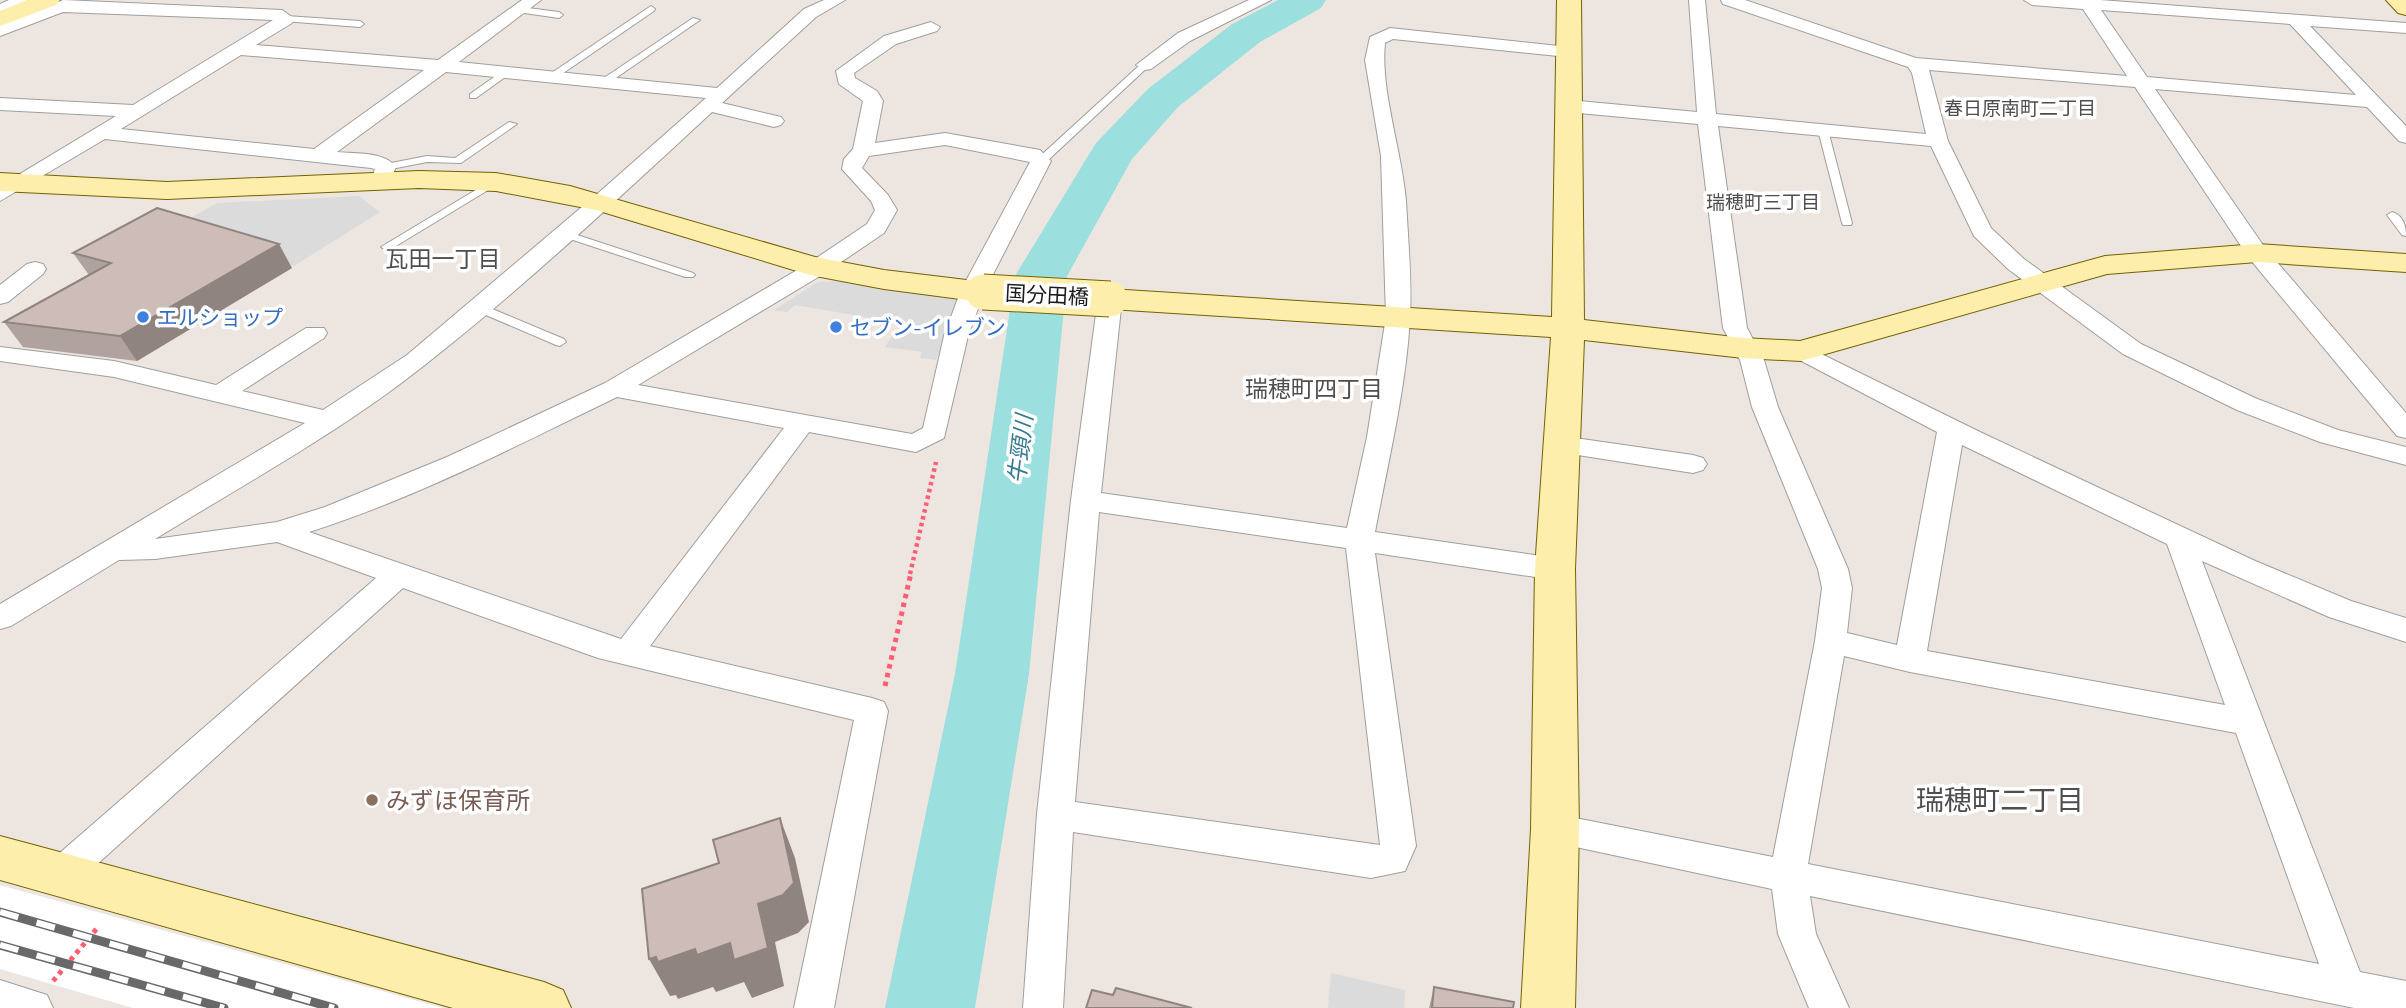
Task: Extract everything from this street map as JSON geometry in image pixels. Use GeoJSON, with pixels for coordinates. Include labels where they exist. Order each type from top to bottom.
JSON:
{"type":"FeatureCollection","features":[{"type":"Feature","properties":{"kind":"street"},"geometry":{"type":"LineString","coordinates":[[0,10],[24,0]]}},
{"type":"Feature","properties":{"kind":"street"},"geometry":{"type":"LineString","coordinates":[[0,618],[329,420],[416,360],[604,200],[810,13],[837,0]]}},
{"type":"Feature","properties":{"kind":"street"},"geometry":{"type":"LineString","coordinates":[[1145,65],[1184,37],[1263,0]]}},
{"type":"Feature","properties":{"kind":"street"},"geometry":{"type":"LineString","coordinates":[[1548,1008],[1555,829],[1555,569],[1567,328],[1569,0]]}},
{"type":"Feature","properties":{"kind":"street"},"geometry":{"type":"LineString","coordinates":[[1697,0],[1707,119],[1735,328],[1743,348],[1752,360],[1765,407],[1833,569],[1837,588],[1831,641],[1788,875],[1797,934],[1829,1008]]}},
{"type":"Feature","properties":{"kind":"street"},"geometry":{"type":"LineString","coordinates":[[1729,0],[1887,51],[1914,63],[2372,102]]}},
{"type":"Feature","properties":{"kind":"street"},"geometry":{"type":"LineString","coordinates":[[2032,0],[2406,28]]}},
{"type":"Feature","properties":{"kind":"street"},"geometry":{"type":"LineString","coordinates":[[2303,0],[2323,21]]}},
{"type":"Feature","properties":{"kind":"street"},"geometry":{"type":"LineString","coordinates":[[2398,0],[2406,8]]}},
{"type":"Feature","properties":{"kind":"street"},"geometry":{"type":"LineString","coordinates":[[0,19],[62,2],[282,15],[286,19],[103,133],[6,187]]}},
{"type":"Feature","properties":{"kind":"street"},"geometry":{"type":"LineString","coordinates":[[0,31],[62,2]]}},
{"type":"Feature","properties":{"kind":"street"},"geometry":{"type":"LineString","coordinates":[[2088,4],[2258,253],[2406,430]]}},
{"type":"Feature","properties":{"kind":"street"},"geometry":{"type":"LineString","coordinates":[[318,156],[526,5]]}},
{"type":"Feature","properties":{"kind":"street"},"geometry":{"type":"LineString","coordinates":[[2294,19],[2406,137]]}},
{"type":"Feature","properties":{"kind":"street"},"geometry":{"type":"LineString","coordinates":[[117,550],[155,550],[278,532],[335,514],[457,463],[614,389],[817,268],[876,228],[886,210],[881,200],[852,169],[855,159],[863,151],[873,101],[870,95],[846,80],[845,71],[890,40],[931,27]]}},
{"type":"Feature","properties":{"kind":"street"},"geometry":{"type":"LineString","coordinates":[[1054,814],[1371,862],[1392,860],[1398,846],[1359,540],[1380,438],[1398,317],[1395,200],[1391,156],[1376,82],[1376,41],[1390,33],[1568,52]]}},
{"type":"Feature","properties":{"kind":"street"},"geometry":{"type":"LineString","coordinates":[[239,50],[607,80],[715,100],[774,121]]}},
{"type":"Feature","properties":{"kind":"street"},"geometry":{"type":"LineString","coordinates":[[1914,63],[1921,72],[1938,141],[1982,231],[2016,264],[2043,282],[2072,308],[2132,349],[2246,404],[2305,426],[2406,456]]}},
{"type":"Feature","properties":{"kind":"street"},"geometry":{"type":"LineString","coordinates":[[0,104],[139,111]]}},
{"type":"Feature","properties":{"kind":"street"},"geometry":{"type":"LineString","coordinates":[[1568,106],[1938,141]]}},
{"type":"Feature","properties":{"kind":"street"},"geometry":{"type":"LineString","coordinates":[[103,133],[376,162],[384,174]]}},
{"type":"Feature","properties":{"kind":"street"},"geometry":{"type":"LineString","coordinates":[[614,389],[916,443],[935,432],[956,336],[1041,161],[1033,154],[945,139],[863,151]]}},
{"type":"Feature","properties":{"kind":"street","name":"国分田橋"},"geometry":{"type":"LineString","coordinates":[[6,187],[189,190],[384,174],[494,182],[554,189],[604,200],[817,268],[867,278],[978,291],[1567,328],[1743,348],[1801,351],[2105,265],[2258,253],[2406,263]]}},
{"type":"Feature","properties":{"kind":"street"},"geometry":{"type":"LineString","coordinates":[[0,297],[35,269]]}},
{"type":"Feature","properties":{"kind":"street"},"geometry":{"type":"LineString","coordinates":[[1043,1008],[1054,814],[1085,500],[1111,299]]}},
{"type":"Feature","properties":{"kind":"street"},"geometry":{"type":"LineString","coordinates":[[220,394],[314,333]]}},
{"type":"Feature","properties":{"kind":"street"},"geometry":{"type":"LineString","coordinates":[[1801,351],[1951,430],[2179,537],[2360,618],[2406,630]]}},
{"type":"Feature","properties":{"kind":"street"},"geometry":{"type":"LineString","coordinates":[[0,354],[114,369],[329,420]]}},
{"type":"Feature","properties":{"kind":"street"},"geometry":{"type":"LineString","coordinates":[[628,653],[802,423]]}},
{"type":"Feature","properties":{"kind":"street"},"geometry":{"type":"LineString","coordinates":[[1910,660],[1951,430]]}},
{"type":"Feature","properties":{"kind":"street"},"geometry":{"type":"LineString","coordinates":[[1561,445],[1693,464]]}},
{"type":"Feature","properties":{"kind":"street"},"geometry":{"type":"LineString","coordinates":[[1085,500],[1555,569]]}},
{"type":"Feature","properties":{"kind":"street"},"geometry":{"type":"LineString","coordinates":[[278,532],[586,642],[873,711],[814,1008]]}},
{"type":"Feature","properties":{"kind":"street"},"geometry":{"type":"LineString","coordinates":[[2179,537],[2347,988]]}},
{"type":"Feature","properties":{"kind":"street"},"geometry":{"type":"LineString","coordinates":[[60,875],[398,576]]}},
{"type":"Feature","properties":{"kind":"street"},"geometry":{"type":"LineString","coordinates":[[1831,641],[1910,660],[2246,722]]}},
{"type":"Feature","properties":{"kind":"street"},"geometry":{"type":"LineString","coordinates":[[1555,829],[2406,1000]]}},
{"type":"Feature","properties":{"kind":"street"},"geometry":{"type":"LineString","coordinates":[[0,858],[544,1008]]}},
{"type":"Feature","properties":{"kind":"lane"},"geometry":{"type":"LineString","coordinates":[[526,5],[559,15]]}},
{"type":"Feature","properties":{"kind":"lane"},"geometry":{"type":"LineString","coordinates":[[554,76],[651,9]]}},
{"type":"Feature","properties":{"kind":"lane"},"geometry":{"type":"LineString","coordinates":[[286,19],[360,24]]}},
{"type":"Feature","properties":{"kind":"lane"},"geometry":{"type":"LineString","coordinates":[[607,80],[695,20]]}},
{"type":"Feature","properties":{"kind":"lane"},"geometry":{"type":"LineString","coordinates":[[1041,161],[1145,65]]}},
{"type":"Feature","properties":{"kind":"lane"},"geometry":{"type":"LineString","coordinates":[[473,96],[507,72]]}},
{"type":"Feature","properties":{"kind":"lane"},"geometry":{"type":"LineString","coordinates":[[384,174],[427,159],[457,161],[512,124]]}},
{"type":"Feature","properties":{"kind":"lane"},"geometry":{"type":"LineString","coordinates":[[1823,130],[1847,223]]}},
{"type":"Feature","properties":{"kind":"lane"},"geometry":{"type":"LineString","coordinates":[[387,247],[494,182]]}},
{"type":"Feature","properties":{"kind":"lane"},"geometry":{"type":"LineString","coordinates":[[2392,215],[2406,233]]}},
{"type":"Feature","properties":{"kind":"lane"},"geometry":{"type":"LineString","coordinates":[[565,234],[689,275]]}},
{"type":"Feature","properties":{"kind":"lane"},"geometry":{"type":"LineString","coordinates":[[478,307],[560,342]]}},
{"type":"Feature","properties":{"kind":"path"},"geometry":{"type":"LineString","coordinates":[[20,1006],[127,894]]}},
{"type":"Feature","properties":{"kind":"shaded area"},"geometry":{"type":"Polygon","coordinates":[[[359,196],[380,212],[294,266],[169,230],[217,203],[359,196]]]}},
{"type":"Feature","properties":{"kind":"shaded area"},"geometry":{"type":"Polygon","coordinates":[[[836,281],[896,291],[948,295],[959,301],[936,360],[920,358],[922,352],[885,347],[901,323],[795,305],[787,312],[774,310],[818,282],[836,281]]]}},
{"type":"Feature","properties":{"kind":"shaded area"},"geometry":{"type":"Polygon","coordinates":[[[1331,973],[1405,990],[1404,1008],[1328,1008],[1331,973]]]}},
{"type":"Feature","properties":{"kind":"pier"},"geometry":{"type":"Polygon","coordinates":[[[0,885],[443,1008],[133,1008],[0,969],[0,885]]]}},
{"type":"Feature","properties":{"kind":"building"},"geometry":{"type":"Polygon","coordinates":[[[157,208],[279,244],[120,336],[4,322],[111,263],[73,253],[157,208]]]}},
{"type":"Feature","properties":{"kind":"building"},"geometry":{"type":"Polygon","coordinates":[[[780,818],[794,883],[783,895],[758,904],[768,948],[734,960],[730,943],[697,955],[695,949],[658,962],[656,957],[649,959],[642,889],[719,863],[713,840],[780,818]]]}},
{"type":"Feature","properties":{"kind":"building"},"geometry":{"type":"Polygon","coordinates":[[[1434,987],[1514,1002],[1513,1008],[1432,1008],[1434,987]]]}},
{"type":"Feature","properties":{"kind":"building"},"geometry":{"type":"Polygon","coordinates":[[[1116,988],[1192,1008],[1086,1008],[1092,990],[1113,995],[1116,988]]]}},
{"type":"Feature","properties":{"kind":"waterway","name":"牛頸川"},"geometry":{"type":"LineString","coordinates":[[930,1008],[992,674],[1041,276],[1112,153],[1163,98],[1246,33],[1307,0]]}},
{"type":"Feature","properties":{"kind":"railway"},"geometry":{"type":"LineString","coordinates":[[0,912],[334,1008]]}},
{"type":"Feature","properties":{"kind":"railway"},"geometry":{"type":"LineString","coordinates":[[0,945],[224,1008]]}},
{"type":"Feature","properties":{"kind":"place","name":"エルショップ"},"geometry":{"type":"Point","coordinates":[143,317]}},
{"type":"Feature","properties":{"kind":"place","name":"セブン-イレブン"},"geometry":{"type":"Point","coordinates":[836,327]}},
{"type":"Feature","properties":{"kind":"place","name":"みずほ保育所"},"geometry":{"type":"Point","coordinates":[372,800]}},
{"type":"Feature","properties":{"kind":"district","name":"春日原南町二丁目"},"geometry":{"type":"Point","coordinates":[2020,108]}},
{"type":"Feature","properties":{"kind":"district","name":"瑞穂町三丁目"},"geometry":{"type":"Point","coordinates":[1763,202]}},
{"type":"Feature","properties":{"kind":"district","name":"瓦田一丁目"},"geometry":{"type":"Point","coordinates":[443,258]}},
{"type":"Feature","properties":{"kind":"district","name":"瑞穂町四丁目"},"geometry":{"type":"Point","coordinates":[1314,388]}},
{"type":"Feature","properties":{"kind":"district","name":"瑞穂町二丁目"},"geometry":{"type":"Point","coordinates":[2000,800]}}]}
